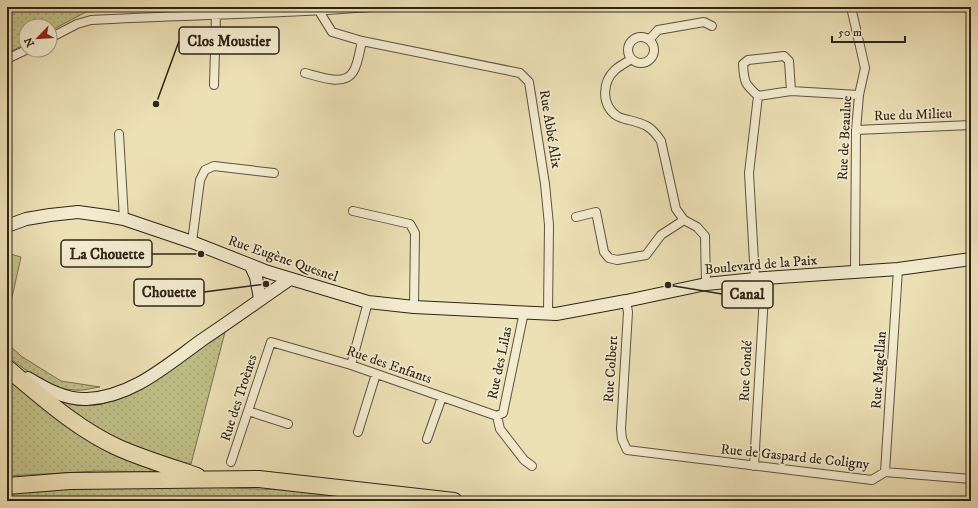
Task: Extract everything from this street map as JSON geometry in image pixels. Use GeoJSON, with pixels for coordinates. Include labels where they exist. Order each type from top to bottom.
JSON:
{"type":"FeatureCollection","features":[{"type":"Feature","properties":{"kind":"highway"},"geometry":{"type":"LineString","coordinates":[[7,368],[60,411],[93,434],[133,454],[204,479]]}},
{"type":"Feature","properties":{"kind":"highway"},"geometry":{"type":"LineString","coordinates":[[7,486],[70,481],[259,479],[454,501]]}},
{"type":"Feature","properties":{"kind":"street"},"geometry":{"type":"LineString","coordinates":[[58,34],[77,24],[91,20],[216,13],[319,11],[371,7]]}},
{"type":"Feature","properties":{"kind":"street","name":"Rue de Beaulue"},"geometry":{"type":"LineString","coordinates":[[851,7],[865,68],[856,130],[855,272]]}},
{"type":"Feature","properties":{"kind":"street","name":"Rue Abbé Alix"},"geometry":{"type":"LineString","coordinates":[[319,11],[332,32],[362,41],[520,73],[529,82],[546,184],[552,314]]}},
{"type":"Feature","properties":{"kind":"street"},"geometry":{"type":"LineString","coordinates":[[214,85],[216,13]]}},
{"type":"Feature","properties":{"kind":"street"},"geometry":{"type":"LineString","coordinates":[[648,40],[658,30],[704,22],[712,26]]}},
{"type":"Feature","properties":{"kind":"street"},"geometry":{"type":"LineString","coordinates":[[640,37],[648,40],[653,47],[654,52],[650,59],[647,62],[638,63],[631,59],[628,52],[628,47],[632,40],[640,37]]}},
{"type":"Feature","properties":{"kind":"street"},"geometry":{"type":"LineString","coordinates":[[305,73],[339,80],[349,76],[353,72],[362,41]]}},
{"type":"Feature","properties":{"kind":"street"},"geometry":{"type":"LineString","coordinates":[[7,59],[18,54]]}},
{"type":"Feature","properties":{"kind":"street"},"geometry":{"type":"LineString","coordinates":[[791,90],[789,61],[784,56],[748,60],[743,64],[746,85],[758,96],[791,90],[860,95]]}},
{"type":"Feature","properties":{"kind":"street"},"geometry":{"type":"LineString","coordinates":[[631,59],[615,69],[607,81],[605,89],[606,101],[610,110],[618,117],[646,124],[655,132],[661,141],[676,209],[684,220],[697,227],[705,236],[706,284]]}},
{"type":"Feature","properties":{"kind":"street","name":"Rue Condé"},"geometry":{"type":"LineString","coordinates":[[754,466],[760,278],[749,173],[758,96]]}},
{"type":"Feature","properties":{"kind":"street","name":"Rue du Milieu"},"geometry":{"type":"LineString","coordinates":[[856,130],[971,125]]}},
{"type":"Feature","properties":{"kind":"street"},"geometry":{"type":"LineString","coordinates":[[119,134],[124,219]]}},
{"type":"Feature","properties":{"kind":"street"},"geometry":{"type":"LineString","coordinates":[[192,242],[200,180],[205,170],[214,166],[274,173]]}},
{"type":"Feature","properties":{"kind":"street"},"geometry":{"type":"LineString","coordinates":[[353,211],[410,224],[415,233],[414,307]]}},
{"type":"Feature","properties":{"kind":"street","name":"Rue Eugène Quesnel"},"geometry":{"type":"LineString","coordinates":[[7,226],[26,219],[78,212],[124,219],[192,242],[251,266],[368,302],[414,307],[552,314]]}},
{"type":"Feature","properties":{"kind":"street"},"geometry":{"type":"LineString","coordinates":[[576,217],[596,212],[604,252],[609,258],[617,260],[646,255],[661,235],[684,220]]}},
{"type":"Feature","properties":{"kind":"street","name":"Boulevard de la Paix"},"geometry":{"type":"LineString","coordinates":[[552,314],[626,301],[706,284],[760,278],[898,269],[971,259]]}},
{"type":"Feature","properties":{"kind":"street"},"geometry":{"type":"LineString","coordinates":[[251,266],[258,282],[260,299]]}},
{"type":"Feature","properties":{"kind":"street","name":"Rue Magellan"},"geometry":{"type":"LineString","coordinates":[[885,472],[898,269]]}},
{"type":"Feature","properties":{"kind":"street"},"geometry":{"type":"LineString","coordinates":[[7,364],[41,386],[65,396],[87,399],[112,395],[124,391],[147,379],[290,279]]}},
{"type":"Feature","properties":{"kind":"street","name":"Rue Colbert"},"geometry":{"type":"LineString","coordinates":[[622,439],[621,429],[628,312],[626,301]]}},
{"type":"Feature","properties":{"kind":"street"},"geometry":{"type":"LineString","coordinates":[[351,365],[368,302]]}},
{"type":"Feature","properties":{"kind":"street","name":"Rue des Lilas"},"geometry":{"type":"LineString","coordinates":[[497,416],[503,413],[524,312]]}},
{"type":"Feature","properties":{"kind":"street","name":"Rue des Enfants"},"geometry":{"type":"LineString","coordinates":[[271,342],[351,365],[497,416]]}},
{"type":"Feature","properties":{"kind":"street","name":"Rue des Troènes"},"geometry":{"type":"LineString","coordinates":[[232,462],[271,342]]}},
{"type":"Feature","properties":{"kind":"street"},"geometry":{"type":"LineString","coordinates":[[358,432],[376,374]]}},
{"type":"Feature","properties":{"kind":"street"},"geometry":{"type":"LineString","coordinates":[[427,439],[442,397]]}},
{"type":"Feature","properties":{"kind":"street"},"geometry":{"type":"LineString","coordinates":[[248,411],[288,424]]}},
{"type":"Feature","properties":{"kind":"street"},"geometry":{"type":"LineString","coordinates":[[497,416],[500,429],[524,460],[532,466]]}},
{"type":"Feature","properties":{"kind":"street","name":"Rue de Gaspard de Coligny"},"geometry":{"type":"LineString","coordinates":[[622,439],[627,450],[872,480],[885,472],[971,479]]}},
{"type":"Feature","properties":{"kind":"green space"},"geometry":{"type":"Polygon","coordinates":[[[7,7],[130,7],[130,10],[86,12],[58,27],[58,18],[18,18],[18,48],[7,53],[7,7]]]}},
{"type":"Feature","properties":{"kind":"green space"},"geometry":{"type":"Polygon","coordinates":[[[137,7],[205,7],[205,8],[137,10],[137,7]]]}},
{"type":"Feature","properties":{"kind":"green space"},"geometry":{"type":"Polygon","coordinates":[[[7,253],[21,257],[8,315],[7,315],[7,253]]]}},
{"type":"Feature","properties":{"kind":"green space"},"geometry":{"type":"Polygon","coordinates":[[[226,328],[191,464],[153,453],[112,436],[61,404],[63,402],[94,405],[121,399],[168,372],[226,328]]]}},
{"type":"Feature","properties":{"kind":"green space"},"geometry":{"type":"Polygon","coordinates":[[[7,343],[21,356],[61,381],[100,387],[75,390],[65,389],[47,383],[30,373],[7,356],[7,343]]]}},
{"type":"Feature","properties":{"kind":"green space"},"geometry":{"type":"Polygon","coordinates":[[[7,375],[49,413],[85,437],[161,472],[97,471],[7,476],[7,375]]]}},
{"type":"Feature","properties":{"kind":"green space"},"geometry":{"type":"Polygon","coordinates":[[[173,486],[287,490],[395,501],[7,501],[7,491],[173,486]]]}},
{"type":"Feature","properties":{"kind":"place","name":"Clos Moustier"},"geometry":{"type":"Point","coordinates":[156,104]}},
{"type":"Feature","properties":{"kind":"place","name":"La Chouette"},"geometry":{"type":"Point","coordinates":[201,254]}},
{"type":"Feature","properties":{"kind":"place","name":"Chouette"},"geometry":{"type":"Point","coordinates":[266,284]}},
{"type":"Feature","properties":{"kind":"place","name":"Canal"},"geometry":{"type":"Point","coordinates":[668,285]}}]}
